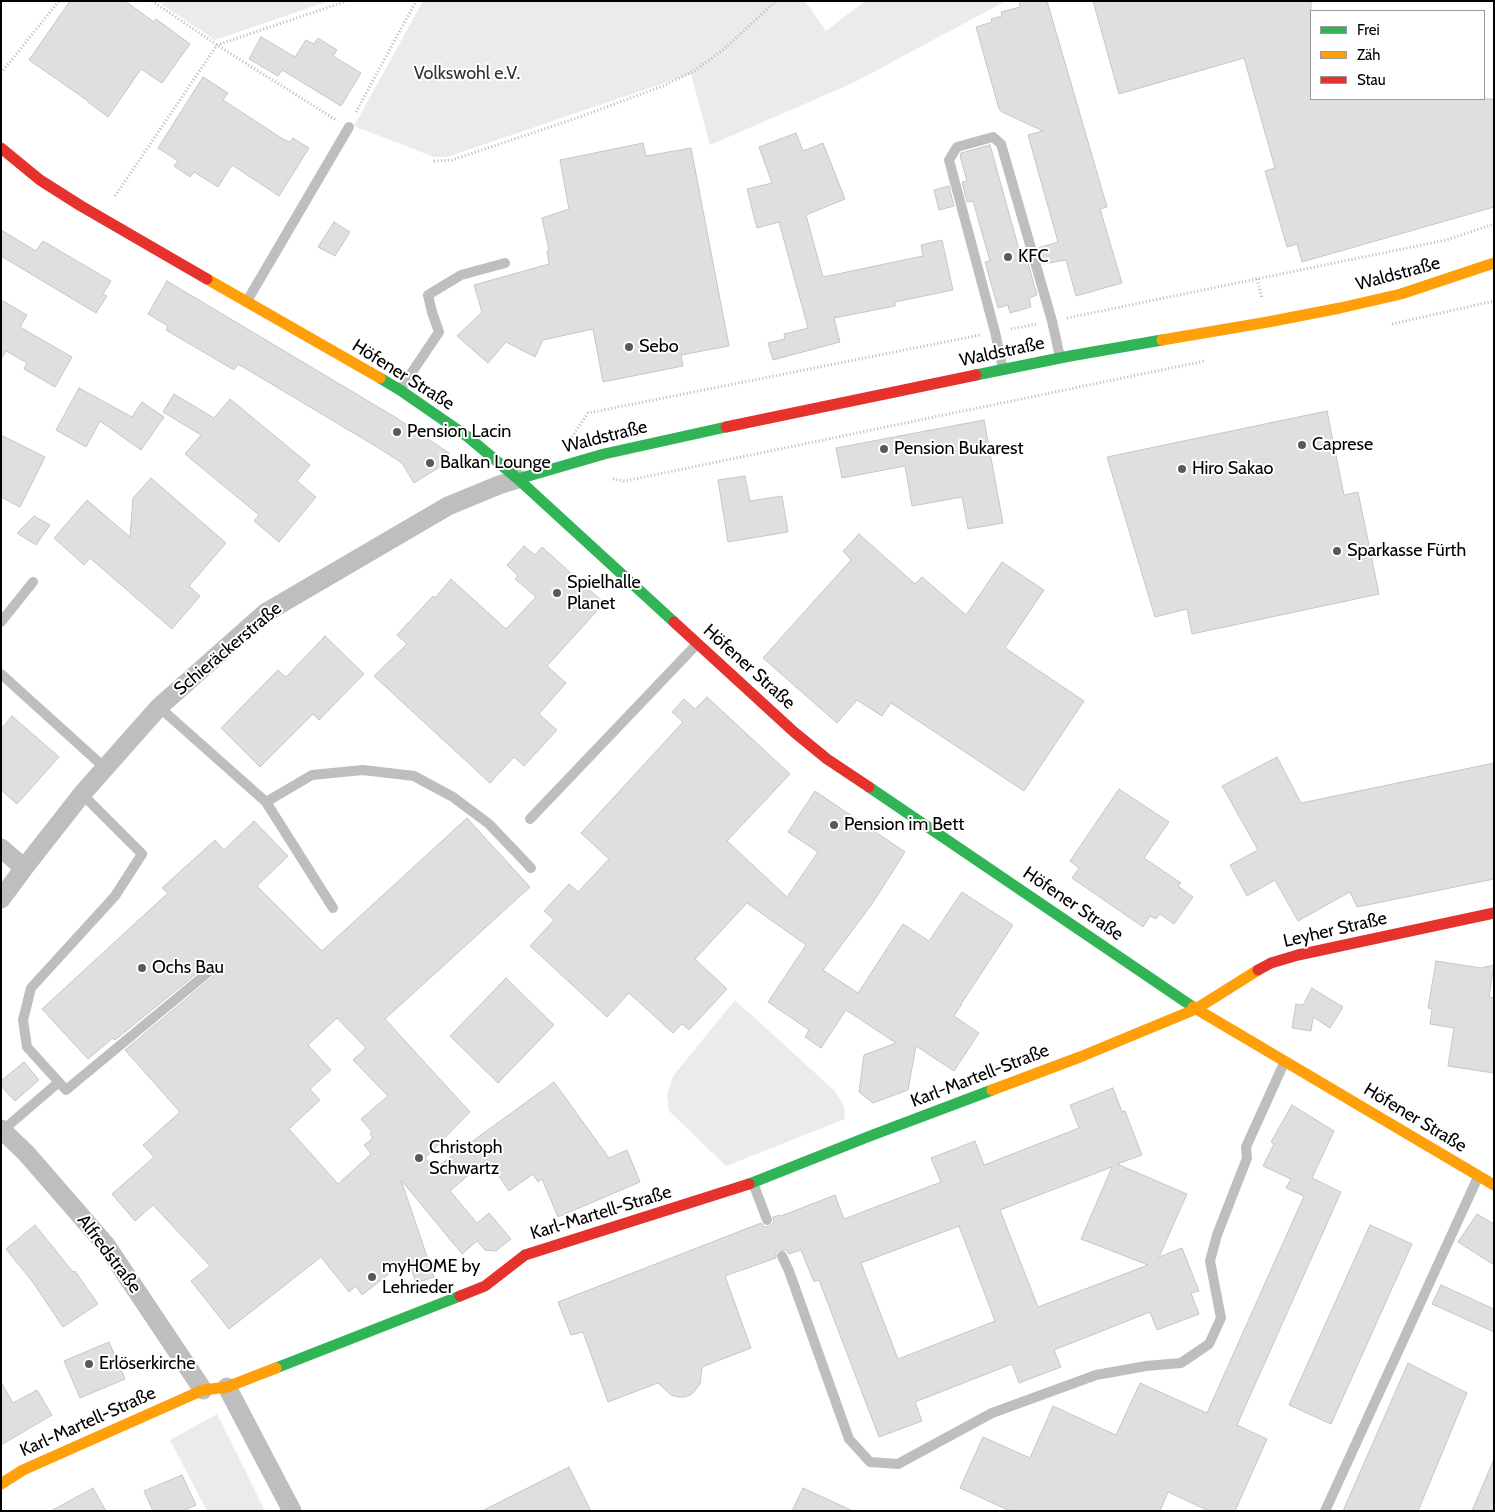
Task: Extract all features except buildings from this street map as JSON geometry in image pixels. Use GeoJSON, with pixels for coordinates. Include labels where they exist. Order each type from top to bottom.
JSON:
{"type":"FeatureCollection","features":[{"type":"Feature","properties":{"kind":"street","name":"Höfener Straße"},"geometry":{"type":"LineString","coordinates":[[1,148],[40,180],[101,218],[400,390],[468,437],[518,479],[794,732],[827,759],[1196,1009],[1494,1185]]}},
{"type":"Feature","properties":{"kind":"street","name":"Waldstraße"},"geometry":{"type":"LineString","coordinates":[[518,479],[604,454],[754,421],[1060,358],[1340,308],[1401,294],[1494,263]]}},
{"type":"Feature","properties":{"kind":"street","name":"Schieräckerstraße"},"geometry":{"type":"LineString","coordinates":[[1,899],[82,794],[159,708],[265,614],[448,506],[518,479]]}},
{"type":"Feature","properties":{"kind":"street"},"geometry":{"type":"LineString","coordinates":[[1,848],[24,868]]}},
{"type":"Feature","properties":{"kind":"street","name":"Leyher Straße"},"geometry":{"type":"LineString","coordinates":[[1196,1009],[1271,963],[1298,955],[1494,913]]}},
{"type":"Feature","properties":{"kind":"street","name":"Karl-Martell-Straße"},"geometry":{"type":"LineString","coordinates":[[1,1484],[23,1470],[203,1390],[227,1387],[485,1286],[525,1255],[736,1189],[1080,1057],[1196,1009]]}},
{"type":"Feature","properties":{"kind":"street","name":"Alfredstraße"},"geometry":{"type":"LineString","coordinates":[[2,1130],[26,1153],[106,1245],[203,1390]]}},
{"type":"Feature","properties":{"kind":"street"},"geometry":{"type":"LineString","coordinates":[[227,1387],[292,1511]]}},
{"type":"Feature","properties":{"kind":"lane"},"geometry":{"type":"LineString","coordinates":[[247,302],[348,127]]}},
{"type":"Feature","properties":{"kind":"lane"},"geometry":{"type":"LineString","coordinates":[[1003,370],[995,332],[949,160],[957,147],[993,137],[1001,144],[1052,322],[1060,358]]}},
{"type":"Feature","properties":{"kind":"lane"},"geometry":{"type":"LineString","coordinates":[[400,390],[438,332],[428,295],[461,275],[505,263]]}},
{"type":"Feature","properties":{"kind":"lane"},"geometry":{"type":"LineString","coordinates":[[1,622],[33,582]]}},
{"type":"Feature","properties":{"kind":"lane"},"geometry":{"type":"LineString","coordinates":[[530,820],[697,644]]}},
{"type":"Feature","properties":{"kind":"lane"},"geometry":{"type":"LineString","coordinates":[[1,674],[106,768]]}},
{"type":"Feature","properties":{"kind":"lane"},"geometry":{"type":"LineString","coordinates":[[159,708],[266,802],[332,908]]}},
{"type":"Feature","properties":{"kind":"lane"},"geometry":{"type":"LineString","coordinates":[[266,802],[312,775],[363,770],[414,776],[453,797],[489,824],[531,868]]}},
{"type":"Feature","properties":{"kind":"lane"},"geometry":{"type":"LineString","coordinates":[[82,794],[142,854],[115,896],[31,988],[23,1020],[27,1047],[66,1090],[211,970]]}},
{"type":"Feature","properties":{"kind":"lane"},"geometry":{"type":"LineString","coordinates":[[782,1256],[849,1439],[870,1462],[898,1464],[992,1413],[1096,1375],[1181,1362],[1209,1344],[1221,1318],[1210,1261],[1217,1235],[1246,1158],[1246,1147],[1284,1062]]}},
{"type":"Feature","properties":{"kind":"lane"},"geometry":{"type":"LineString","coordinates":[[2,1130],[59,1082]]}},
{"type":"Feature","properties":{"kind":"lane"},"geometry":{"type":"LineString","coordinates":[[1325,1511],[1478,1176]]}},
{"type":"Feature","properties":{"kind":"lane"},"geometry":{"type":"LineString","coordinates":[[753,1182],[767,1220]]}},
{"type":"Feature","properties":{"kind":"path"},"geometry":{"type":"LineString","coordinates":[[1,74],[59,1]]}},
{"type":"Feature","properties":{"kind":"path"},"geometry":{"type":"LineString","coordinates":[[152,1],[217,45],[348,127],[416,1]]}},
{"type":"Feature","properties":{"kind":"path"},"geometry":{"type":"LineString","coordinates":[[101,218],[217,45],[347,1]]}},
{"type":"Feature","properties":{"kind":"path"},"geometry":{"type":"LineString","coordinates":[[434,160],[452,160],[663,86],[694,71],[723,50],[776,1]]}},
{"type":"Feature","properties":{"kind":"green space"},"geometry":{"type":"Polygon","coordinates":[[[157,1],[329,1],[215,40],[157,1]]]}},
{"type":"Feature","properties":{"kind":"green space","name":"Volkswohl e.V."},"geometry":{"type":"Polygon","coordinates":[[[423,1],[805,1],[826,31],[865,1],[1006,1],[853,83],[710,145],[691,74],[447,157],[434,157],[354,126],[423,1]]]}},
{"type":"Feature","properties":{"kind":"green space"},"geometry":{"type":"Polygon","coordinates":[[[735,1000],[835,1091],[844,1106],[845,1119],[726,1166],[669,1111],[667,1096],[673,1076],[735,1000]]]}},
{"type":"Feature","properties":{"kind":"green space"},"geometry":{"type":"Polygon","coordinates":[[[217,1414],[265,1511],[207,1511],[170,1440],[217,1414]]]}},
{"type":"Feature","properties":{"kind":"traffic: fast"},"geometry":{"type":"LineString","coordinates":[[976,375],[1162,340]]}},
{"type":"Feature","properties":{"kind":"traffic: fast"},"geometry":{"type":"LineString","coordinates":[[380,378],[468,437],[518,479],[674,622]]}},
{"type":"Feature","properties":{"kind":"traffic: fast"},"geometry":{"type":"LineString","coordinates":[[518,479],[604,454],[726,427]]}},
{"type":"Feature","properties":{"kind":"traffic: fast"},"geometry":{"type":"LineString","coordinates":[[869,787],[1193,1007]]}},
{"type":"Feature","properties":{"kind":"traffic: fast"},"geometry":{"type":"LineString","coordinates":[[749,1184],[992,1090]]}},
{"type":"Feature","properties":{"kind":"traffic: fast"},"geometry":{"type":"LineString","coordinates":[[276,1368],[460,1296]]}},
{"type":"Feature","properties":{"kind":"traffic: slow"},"geometry":{"type":"LineString","coordinates":[[1162,340],[1268,322],[1401,294],[1494,263]]}},
{"type":"Feature","properties":{"kind":"traffic: slow"},"geometry":{"type":"LineString","coordinates":[[207,279],[380,378]]}},
{"type":"Feature","properties":{"kind":"traffic: slow"},"geometry":{"type":"LineString","coordinates":[[992,1090],[1080,1057],[1196,1009],[1258,970]]}},
{"type":"Feature","properties":{"kind":"traffic: slow"},"geometry":{"type":"LineString","coordinates":[[1193,1007],[1494,1185]]}},
{"type":"Feature","properties":{"kind":"traffic: slow"},"geometry":{"type":"LineString","coordinates":[[1,1484],[23,1470],[203,1390],[227,1387],[276,1368]]}},
{"type":"Feature","properties":{"kind":"traffic: jam"},"geometry":{"type":"LineString","coordinates":[[1,148],[40,180],[207,279]]}},
{"type":"Feature","properties":{"kind":"traffic: jam"},"geometry":{"type":"LineString","coordinates":[[726,427],[976,375]]}},
{"type":"Feature","properties":{"kind":"traffic: jam"},"geometry":{"type":"LineString","coordinates":[[674,622],[794,732],[827,759],[869,787]]}},
{"type":"Feature","properties":{"kind":"traffic: jam"},"geometry":{"type":"LineString","coordinates":[[1258,970],[1271,963],[1298,955],[1494,913]]}},
{"type":"Feature","properties":{"kind":"traffic: jam"},"geometry":{"type":"LineString","coordinates":[[460,1296],[485,1286],[525,1255],[749,1184]]}},
{"type":"Feature","properties":{"kind":"place","name":"KFC"},"geometry":{"type":"Point","coordinates":[1008,257]}},
{"type":"Feature","properties":{"kind":"place","name":"Sebo"},"geometry":{"type":"Point","coordinates":[629,347]}},
{"type":"Feature","properties":{"kind":"place","name":"Pension Lacin"},"geometry":{"type":"Point","coordinates":[397,432]}},
{"type":"Feature","properties":{"kind":"place","name":"Caprese"},"geometry":{"type":"Point","coordinates":[1302,445]}},
{"type":"Feature","properties":{"kind":"place","name":"Pension Bukarest"},"geometry":{"type":"Point","coordinates":[884,449]}},
{"type":"Feature","properties":{"kind":"place","name":"Balkan Lounge"},"geometry":{"type":"Point","coordinates":[430,463]}},
{"type":"Feature","properties":{"kind":"place","name":"Hiro Sakao"},"geometry":{"type":"Point","coordinates":[1182,469]}},
{"type":"Feature","properties":{"kind":"place","name":"Sparkasse Fürth"},"geometry":{"type":"Point","coordinates":[1337,551]}},
{"type":"Feature","properties":{"kind":"place","name":"Spielhalle Planet"},"geometry":{"type":"Point","coordinates":[557,593]}},
{"type":"Feature","properties":{"kind":"place","name":"Pension im Bett"},"geometry":{"type":"Point","coordinates":[834,825]}},
{"type":"Feature","properties":{"kind":"place","name":"Ochs Bau"},"geometry":{"type":"Point","coordinates":[142,968]}},
{"type":"Feature","properties":{"kind":"place","name":"Christoph Schwartz"},"geometry":{"type":"Point","coordinates":[419,1158]}},
{"type":"Feature","properties":{"kind":"place","name":"myHOME by Lehrieder"},"geometry":{"type":"Point","coordinates":[372,1277]}},
{"type":"Feature","properties":{"kind":"place","name":"Erlöserkirche"},"geometry":{"type":"Point","coordinates":[89,1364]}}]}
